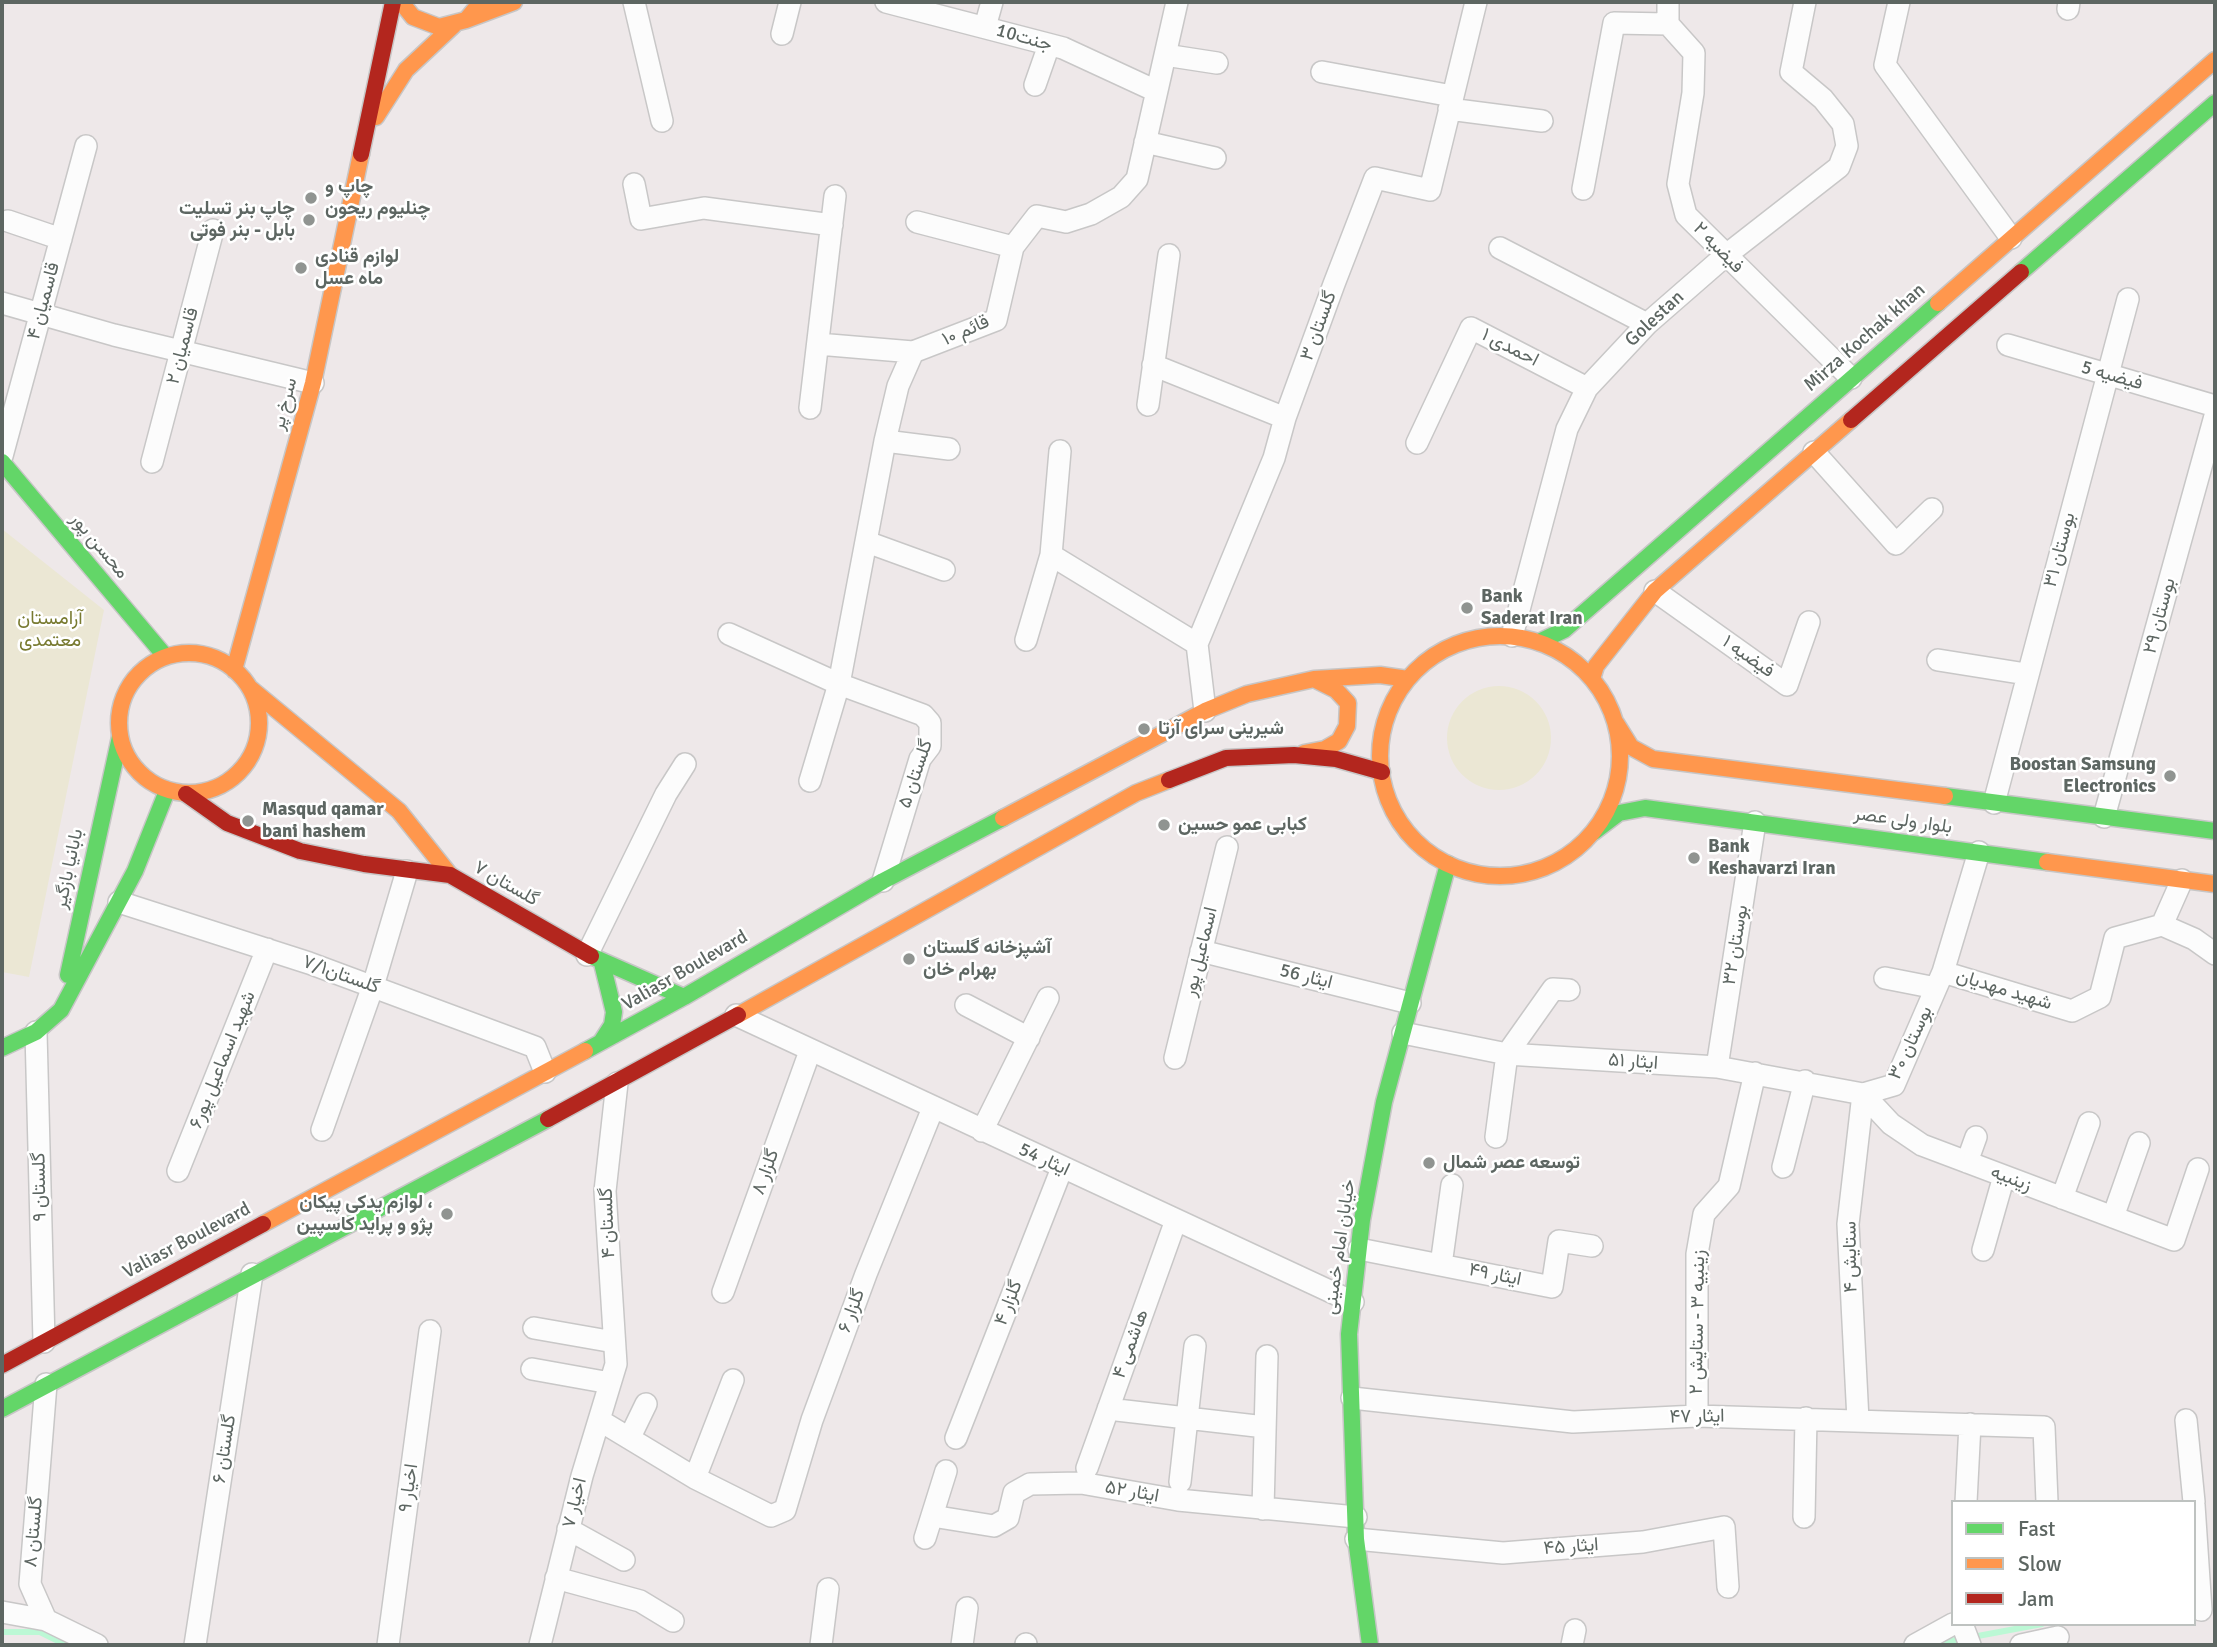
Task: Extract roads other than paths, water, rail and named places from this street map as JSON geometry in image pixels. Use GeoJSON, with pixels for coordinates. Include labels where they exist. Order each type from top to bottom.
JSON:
{"type":"FeatureCollection","features":[{"type":"Feature","properties":{"kind":"main road","name":"سرخ پر"},"geometry":{"type":"LineString","coordinates":[[234,670],[313,383],[393,2]]}},
{"type":"Feature","properties":{"kind":"main road"},"geometry":{"type":"LineString","coordinates":[[401,2],[413,17],[425,24],[439,27],[460,22],[481,2]]}},
{"type":"Feature","properties":{"kind":"main road","name":"سرخ پر"},"geometry":{"type":"LineString","coordinates":[[363,146],[391,89],[422,52],[460,22],[514,2]]}},
{"type":"Feature","properties":{"kind":"main road","name":"Mirza Kochak khan"},"geometry":{"type":"LineString","coordinates":[[1539,642],[1564,629],[2215,60]]}},
{"type":"Feature","properties":{"kind":"main road"},"geometry":{"type":"LineString","coordinates":[[2200,73],[2215,92]]}},
{"type":"Feature","properties":{"kind":"main road"},"geometry":{"type":"LineString","coordinates":[[1592,679],[1596,666],[1655,591],[2215,103]]}},
{"type":"Feature","properties":{"kind":"main road","name":"محسن پور"},"geometry":{"type":"LineString","coordinates":[[2,462],[165,656]]}},
{"type":"Feature","properties":{"kind":"main road"},"geometry":{"type":"LineString","coordinates":[[1490,636],[1512,636],[1539,642],[1567,656],[1592,679],[1615,720],[1620,752],[1617,785],[1605,816],[1592,833],[1567,856],[1527,873],[1484,875],[1448,864],[1433,855],[1409,833],[1391,806],[1382,772],[1384,726],[1397,695],[1408,680],[1429,659],[1458,643],[1490,636]]}},
{"type":"Feature","properties":{"kind":"main road"},"geometry":{"type":"LineString","coordinates":[[250,688],[259,718],[257,738],[251,756],[239,772],[223,785],[205,792],[186,794],[167,791],[136,770],[126,755],[120,737],[119,713],[127,691],[142,671],[165,656],[184,653],[208,656],[234,670],[250,688],[399,811],[450,875]]}},
{"type":"Feature","properties":{"kind":"main road","name":"Valiasr Boulevard"},"geometry":{"type":"LineString","coordinates":[[2,1366],[684,997],[883,881],[1205,711],[1247,694],[1314,679],[1368,675],[1408,680]]}},
{"type":"Feature","properties":{"kind":"main road"},"geometry":{"type":"LineString","coordinates":[[1294,755],[1325,749],[1339,741],[1347,726],[1348,703],[1336,690],[1314,679]]}},
{"type":"Feature","properties":{"kind":"main road","name":"بلوار ولی عصر"},"geometry":{"type":"LineString","coordinates":[[1615,720],[1631,747],[1653,759],[2215,831]]}},
{"type":"Feature","properties":{"kind":"main road","name":"بابانیا بازگیر"},"geometry":{"type":"LineString","coordinates":[[61,1010],[120,737]]}},
{"type":"Feature","properties":{"kind":"main road"},"geometry":{"type":"LineString","coordinates":[[2,1409],[252,1274],[617,1083],[1136,793],[1226,758],[1294,755],[1336,759],[1382,772]]}},
{"type":"Feature","properties":{"kind":"main road"},"geometry":{"type":"LineString","coordinates":[[2,1048],[36,1032],[61,1010],[119,902],[167,791]]}},
{"type":"Feature","properties":{"kind":"main road","name":"گلستان ۷"},"geometry":{"type":"LineString","coordinates":[[186,794],[227,823],[300,851],[407,871],[450,875],[595,959],[684,997]]}},
{"type":"Feature","properties":{"kind":"main road","name":"بلوار ولی عصر"},"geometry":{"type":"LineString","coordinates":[[1592,833],[1619,813],[1645,808],[2215,884]]}},
{"type":"Feature","properties":{"kind":"main road","name":"خیابان امام خمینی"},"geometry":{"type":"LineString","coordinates":[[1370,1645],[1356,1539],[1349,1334],[1359,1249],[1384,1102],[1448,864]]}},
{"type":"Feature","properties":{"kind":"main road"},"geometry":{"type":"LineString","coordinates":[[595,959],[614,1012],[612,1025],[601,1042]]}},
{"type":"Feature","properties":{"kind":"street"},"geometry":{"type":"LineString","coordinates":[[634,2],[662,121]]}},
{"type":"Feature","properties":{"kind":"street"},"geometry":{"type":"LineString","coordinates":[[782,34],[790,2]]}},
{"type":"Feature","properties":{"kind":"street","name":"جنت10"},"geometry":{"type":"LineString","coordinates":[[886,2],[1049,45],[1156,91]]}},
{"type":"Feature","properties":{"kind":"street"},"geometry":{"type":"LineString","coordinates":[[985,27],[992,2]]}},
{"type":"Feature","properties":{"kind":"street","name":"قائم ۱۰"},"geometry":{"type":"LineString","coordinates":[[913,352],[996,320],[1013,247],[1037,216],[1066,222],[1091,214],[1121,197],[1137,179],[1177,2]]}},
{"type":"Feature","properties":{"kind":"street"},"geometry":{"type":"LineString","coordinates":[[1583,189],[1614,23],[1668,24],[1668,2]]}},
{"type":"Feature","properties":{"kind":"street","name":"Golestan"},"geometry":{"type":"LineString","coordinates":[[1512,636],[1567,429],[1587,388],[1647,324],[1724,256],[1839,167],[1847,146],[1843,124],[1823,99],[1791,72],[1805,2]]}},
{"type":"Feature","properties":{"kind":"street"},"geometry":{"type":"LineString","coordinates":[[1899,2],[1885,65],[2011,238]]}},
{"type":"Feature","properties":{"kind":"street","name":"گلستان ۳"},"geometry":{"type":"LineString","coordinates":[[1205,711],[1197,644],[1274,458],[1285,418],[1376,178],[1430,190],[1451,102],[1470,3]]}},
{"type":"Feature","properties":{"kind":"street","name":"فیضیه ۲"},"geometry":{"type":"LineString","coordinates":[[1668,24],[1694,53],[1693,93],[1678,184],[1686,215],[1724,256],[1851,378]]}},
{"type":"Feature","properties":{"kind":"street"},"geometry":{"type":"LineString","coordinates":[[1035,85],[1049,45]]}},
{"type":"Feature","properties":{"kind":"street"},"geometry":{"type":"LineString","coordinates":[[1165,55],[1217,63]]}},
{"type":"Feature","properties":{"kind":"street"},"geometry":{"type":"LineString","coordinates":[[1322,72],[1542,121]]}},
{"type":"Feature","properties":{"kind":"street"},"geometry":{"type":"LineString","coordinates":[[1144,142],[1215,158]]}},
{"type":"Feature","properties":{"kind":"street","name":"قاسمیان ۴"},"geometry":{"type":"LineString","coordinates":[[2,456],[86,146]]}},
{"type":"Feature","properties":{"kind":"street"},"geometry":{"type":"LineString","coordinates":[[634,184],[641,219],[704,208],[832,225]]}},
{"type":"Feature","properties":{"kind":"street"},"geometry":{"type":"LineString","coordinates":[[810,408],[835,196]]}},
{"type":"Feature","properties":{"kind":"street"},"geometry":{"type":"LineString","coordinates":[[8,221],[61,239]]}},
{"type":"Feature","properties":{"kind":"street"},"geometry":{"type":"LineString","coordinates":[[917,222],[1013,247]]}},
{"type":"Feature","properties":{"kind":"street","name":"قاسمیان ۲"},"geometry":{"type":"LineString","coordinates":[[152,462],[213,230]]}},
{"type":"Feature","properties":{"kind":"street"},"geometry":{"type":"LineString","coordinates":[[1500,248],[1647,324]]}},
{"type":"Feature","properties":{"kind":"street"},"geometry":{"type":"LineString","coordinates":[[1148,405],[1169,255]]}},
{"type":"Feature","properties":{"kind":"street","name":"بوستان ۳۱"},"geometry":{"type":"LineString","coordinates":[[1994,803],[2026,674],[2128,299]]}},
{"type":"Feature","properties":{"kind":"street"},"geometry":{"type":"LineString","coordinates":[[2,303],[313,383]]}},
{"type":"Feature","properties":{"kind":"street","name":"احمدی ۱"},"geometry":{"type":"LineString","coordinates":[[1417,443],[1471,328],[1587,388]]}},
{"type":"Feature","properties":{"kind":"street"},"geometry":{"type":"LineString","coordinates":[[810,781],[839,684],[885,440],[898,386],[913,352],[818,344]]}},
{"type":"Feature","properties":{"kind":"street","name":"فیضیه 5"},"geometry":{"type":"LineString","coordinates":[[2008,345],[2215,406]]}},
{"type":"Feature","properties":{"kind":"street"},"geometry":{"type":"LineString","coordinates":[[1153,365],[1285,418]]}},
{"type":"Feature","properties":{"kind":"street","name":"بوستان ۲۹"},"geometry":{"type":"LineString","coordinates":[[2104,817],[2215,416]]}},
{"type":"Feature","properties":{"kind":"street"},"geometry":{"type":"LineString","coordinates":[[885,440],[948,449]]}},
{"type":"Feature","properties":{"kind":"street"},"geometry":{"type":"LineString","coordinates":[[1026,640],[1051,555],[1060,451]]}},
{"type":"Feature","properties":{"kind":"street"},"geometry":{"type":"LineString","coordinates":[[1814,452],[1896,544],[1933,509]]}},
{"type":"Feature","properties":{"kind":"street"},"geometry":{"type":"LineString","coordinates":[[867,542],[944,570]]}},
{"type":"Feature","properties":{"kind":"street"},"geometry":{"type":"LineString","coordinates":[[1051,555],[1197,644]]}},
{"type":"Feature","properties":{"kind":"street","name":"فیضیه ۱"},"geometry":{"type":"LineString","coordinates":[[1655,591],[1787,685],[1809,622]]}},
{"type":"Feature","properties":{"kind":"street"},"geometry":{"type":"LineString","coordinates":[[729,634],[839,684]]}},
{"type":"Feature","properties":{"kind":"street"},"geometry":{"type":"LineString","coordinates":[[1938,660],[2026,674]]}},
{"type":"Feature","properties":{"kind":"street","name":"گلستان ۵"},"geometry":{"type":"LineString","coordinates":[[839,684],[923,715],[930,723],[930,746],[920,759],[883,881]]}},
{"type":"Feature","properties":{"kind":"street"},"geometry":{"type":"LineString","coordinates":[[595,959],[666,794],[685,764]]}},
{"type":"Feature","properties":{"kind":"street","name":"بوستان ۳۲"},"geometry":{"type":"LineString","coordinates":[[1717,1067],[1755,822]]}},
{"type":"Feature","properties":{"kind":"street","name":"اسماعیل پور"},"geometry":{"type":"LineString","coordinates":[[1175,1058],[1227,847]]}},
{"type":"Feature","properties":{"kind":"street","name":"بوستان ۳۰"},"geometry":{"type":"LineString","coordinates":[[1863,1094],[1894,1085],[1940,980],[1979,852]]}},
{"type":"Feature","properties":{"kind":"street"},"geometry":{"type":"LineString","coordinates":[[322,1130],[373,986],[407,871]]}},
{"type":"Feature","properties":{"kind":"street"},"geometry":{"type":"LineString","coordinates":[[2182,880],[2162,925],[2194,939],[2215,954]]}},
{"type":"Feature","properties":{"kind":"street","name":"گلستان۷/۱"},"geometry":{"type":"LineString","coordinates":[[119,902],[267,949],[535,1046],[545,1072]]}},
{"type":"Feature","properties":{"kind":"street","name":"شهید مهدیان"},"geometry":{"type":"LineString","coordinates":[[1940,980],[2072,1011],[2100,997],[2115,939],[2162,925]]}},
{"type":"Feature","properties":{"kind":"street","name":"شهید اسماعیل پور۶"},"geometry":{"type":"LineString","coordinates":[[178,1171],[267,949]]}},
{"type":"Feature","properties":{"kind":"street","name":"ایثار 56"},"geometry":{"type":"LineString","coordinates":[[1201,951],[1410,1003]]}},
{"type":"Feature","properties":{"kind":"street"},"geometry":{"type":"LineString","coordinates":[[1885,978],[1940,980]]}},
{"type":"Feature","properties":{"kind":"street"},"geometry":{"type":"LineString","coordinates":[[1496,1137],[1507,1054],[1553,989],[1569,990]]}},
{"type":"Feature","properties":{"kind":"street"},"geometry":{"type":"LineString","coordinates":[[982,1131],[1048,998]]}},
{"type":"Feature","properties":{"kind":"street"},"geometry":{"type":"LineString","coordinates":[[966,1005],[1029,1038]]}},
{"type":"Feature","properties":{"kind":"street","name":"ایثار 54"},"geometry":{"type":"LineString","coordinates":[[736,1016],[1353,1302]]}},
{"type":"Feature","properties":{"kind":"street","name":"گلستان ۹"},"geometry":{"type":"LineString","coordinates":[[36,1032],[44,1342]]}},
{"type":"Feature","properties":{"kind":"street","name":"ایثار ۵۱"},"geometry":{"type":"LineString","coordinates":[[1403,1032],[1507,1054],[1717,1067],[1805,1081],[1863,1094]]}},
{"type":"Feature","properties":{"kind":"street","name":"گلزار ۸"},"geometry":{"type":"LineString","coordinates":[[723,1292],[810,1051]]}},
{"type":"Feature","properties":{"kind":"street","name":"زینبیه ۳ - ستایش ۲"},"geometry":{"type":"LineString","coordinates":[[1697,1416],[1697,1254],[1704,1214],[1729,1186],[1755,1073]]}},
{"type":"Feature","properties":{"kind":"street"},"geometry":{"type":"LineString","coordinates":[[1783,1167],[1805,1081]]}},
{"type":"Feature","properties":{"kind":"street","name":"گلستان ۴"},"geometry":{"type":"LineString","coordinates":[[613,1374],[614,1342],[605,1191],[617,1083]]}},
{"type":"Feature","properties":{"kind":"street","name":"زینبیه"},"geometry":{"type":"LineString","coordinates":[[1863,1094],[1891,1124],[1922,1145],[2174,1240],[2198,1169]]}},
{"type":"Feature","properties":{"kind":"street","name":"ستایش ۴"},"geometry":{"type":"LineString","coordinates":[[1858,1420],[1848,1224],[1863,1094]]}},
{"type":"Feature","properties":{"kind":"street","name":"گلزار ۶"},"geometry":{"type":"LineString","coordinates":[[695,1478],[771,1516],[779,1515],[785,1510],[812,1420],[866,1274],[933,1108]]}},
{"type":"Feature","properties":{"kind":"street"},"geometry":{"type":"LineString","coordinates":[[2063,1198],[2089,1123]]}},
{"type":"Feature","properties":{"kind":"street"},"geometry":{"type":"LineString","coordinates":[[1967,1162],[1976,1137]]}},
{"type":"Feature","properties":{"kind":"street"},"geometry":{"type":"LineString","coordinates":[[2113,1217],[2138,1143]]}},
{"type":"Feature","properties":{"kind":"street","name":"گلزار ۴"},"geometry":{"type":"LineString","coordinates":[[956,1438],[1062,1168]]}},
{"type":"Feature","properties":{"kind":"street"},"geometry":{"type":"LineString","coordinates":[[1983,1250],[2004,1176]]}},
{"type":"Feature","properties":{"kind":"street"},"geometry":{"type":"LineString","coordinates":[[1441,1265],[1452,1185]]}},
{"type":"Feature","properties":{"kind":"street","name":"هاشمی ۴"},"geometry":{"type":"LineString","coordinates":[[1087,1468],[1176,1220]]}},
{"type":"Feature","properties":{"kind":"street","name":"ایثار ۴۹"},"geometry":{"type":"LineString","coordinates":[[1359,1249],[1552,1287],[1559,1241],[1592,1246]]}},
{"type":"Feature","properties":{"kind":"street","name":"گلستان ۶"},"geometry":{"type":"LineString","coordinates":[[195,1645],[252,1274]]}},
{"type":"Feature","properties":{"kind":"street"},"geometry":{"type":"LineString","coordinates":[[534,1328],[614,1342]]}},
{"type":"Feature","properties":{"kind":"street","name":"اخیار ۹"},"geometry":{"type":"LineString","coordinates":[[388,1645],[429,1331]]}},
{"type":"Feature","properties":{"kind":"street"},"geometry":{"type":"LineString","coordinates":[[1180,1482],[1195,1346]]}},
{"type":"Feature","properties":{"kind":"street"},"geometry":{"type":"LineString","coordinates":[[1263,1509],[1267,1356]]}},
{"type":"Feature","properties":{"kind":"street"},"geometry":{"type":"LineString","coordinates":[[532,1369],[613,1374]]}},
{"type":"Feature","properties":{"kind":"street","name":"اخیار ۷"},"geometry":{"type":"LineString","coordinates":[[540,1644],[613,1374]]}},
{"type":"Feature","properties":{"kind":"street"},"geometry":{"type":"LineString","coordinates":[[599,1420],[695,1478],[733,1380]]}},
{"type":"Feature","properties":{"kind":"street","name":"گلستان ۸"},"geometry":{"type":"LineString","coordinates":[[46,1384],[30,1584],[46,1620]]}},
{"type":"Feature","properties":{"kind":"street","name":"ایثار ۴۷"},"geometry":{"type":"LineString","coordinates":[[1352,1398],[1573,1422],[1697,1416],[2044,1427],[2047,1500]]}},
{"type":"Feature","properties":{"kind":"street"},"geometry":{"type":"LineString","coordinates":[[630,1437],[646,1404]]}},
{"type":"Feature","properties":{"kind":"street"},"geometry":{"type":"LineString","coordinates":[[1108,1409],[1265,1427]]}},
{"type":"Feature","properties":{"kind":"street"},"geometry":{"type":"LineString","coordinates":[[1804,1517],[1806,1419]]}},
{"type":"Feature","properties":{"kind":"street"},"geometry":{"type":"LineString","coordinates":[[2186,1420],[2194,1500]]}},
{"type":"Feature","properties":{"kind":"street"},"geometry":{"type":"LineString","coordinates":[[1966,1500],[1970,1424]]}},
{"type":"Feature","properties":{"kind":"street"},"geometry":{"type":"LineString","coordinates":[[925,1538],[947,1471]]}},
{"type":"Feature","properties":{"kind":"street","name":"ایثار ۵۲"},"geometry":{"type":"LineString","coordinates":[[932,1516],[994,1526],[1008,1518],[1014,1493],[1030,1484],[1082,1483],[1178,1500],[1356,1517]]}},
{"type":"Feature","properties":{"kind":"street"},"geometry":{"type":"LineString","coordinates":[[2196,1517],[2204,1572],[2204,1608]]}},
{"type":"Feature","properties":{"kind":"street","name":"ایثار ۴۵"},"geometry":{"type":"LineString","coordinates":[[1356,1539],[1503,1553],[1643,1542],[1724,1527],[1728,1587]]}},
{"type":"Feature","properties":{"kind":"street"},"geometry":{"type":"LineString","coordinates":[[569,1529],[624,1560]]}},
{"type":"Feature","properties":{"kind":"street"},"geometry":{"type":"LineString","coordinates":[[556,1578],[640,1601],[673,1621]]}},
{"type":"Feature","properties":{"kind":"street"},"geometry":{"type":"LineString","coordinates":[[821,1645],[828,1589]]}},
{"type":"Feature","properties":{"kind":"street"},"geometry":{"type":"LineString","coordinates":[[962,1645],[967,1608]]}},
{"type":"Feature","properties":{"kind":"street"},"geometry":{"type":"LineString","coordinates":[[2,1612],[46,1620],[97,1645]]}},
{"type":"Feature","properties":{"kind":"street"},"geometry":{"type":"LineString","coordinates":[[1915,1645],[1951,1625]]}},
{"type":"Feature","properties":{"kind":"street"},"geometry":{"type":"LineString","coordinates":[[1963,1626],[1970,1645]]}},
{"type":"Feature","properties":{"kind":"street"},"geometry":{"type":"LineString","coordinates":[[2021,1645],[2057,1635]]}},
{"type":"Feature","properties":{"kind":"waterway"},"geometry":{"type":"LineString","coordinates":[[1943,1645],[1951,1641],[2031,1626]]}},
{"type":"Feature","properties":{"kind":"waterway"},"geometry":{"type":"LineString","coordinates":[[2,1632],[40,1632],[66,1645]]}},
{"type":"Feature","properties":{"kind":"place","name":"چاپ و چنلیوم ریحون"},"geometry":{"type":"Point","coordinates":[311,198]}},
{"type":"Feature","properties":{"kind":"place","name":"چاپ بنر تسلیت بابل - بنر فوتی"},"geometry":{"type":"Point","coordinates":[309,220]}},
{"type":"Feature","properties":{"kind":"place","name":"لوازم قنادی ماه عسل"},"geometry":{"type":"Point","coordinates":[301,268]}},
{"type":"Feature","properties":{"kind":"place","name":"Bank Saderat Iran"},"geometry":{"type":"Point","coordinates":[1467,608]}},
{"type":"Feature","properties":{"kind":"place","name":"شیرینی سرای آرتا"},"geometry":{"type":"Point","coordinates":[1144,729]}},
{"type":"Feature","properties":{"kind":"place","name":"Boostan Samsung Electronics"},"geometry":{"type":"Point","coordinates":[2170,776]}},
{"type":"Feature","properties":{"kind":"place","name":"Masqud qamar bani hashem"},"geometry":{"type":"Point","coordinates":[248,821]}},
{"type":"Feature","properties":{"kind":"place","name":"کبابی عمو حسین"},"geometry":{"type":"Point","coordinates":[1164,825]}},
{"type":"Feature","properties":{"kind":"place","name":"Bank Keshavarzi Iran"},"geometry":{"type":"Point","coordinates":[1694,858]}},
{"type":"Feature","properties":{"kind":"place","name":"آشپزخانه گلستان بهرام خان"},"geometry":{"type":"Point","coordinates":[909,959]}},
{"type":"Feature","properties":{"kind":"place","name":"توسعه عصر شمال"},"geometry":{"type":"Point","coordinates":[1429,1163]}},
{"type":"Feature","properties":{"kind":"place","name":"لوازم یدکی پیکان ، پژو و پراید کاسپین"},"geometry":{"type":"Point","coordinates":[447,1214]}},
{"type":"Feature","properties":{"kind":"park label","name":"آرامستان معتمدی"},"geometry":{"type":"Point","coordinates":[50,630]}}]}
